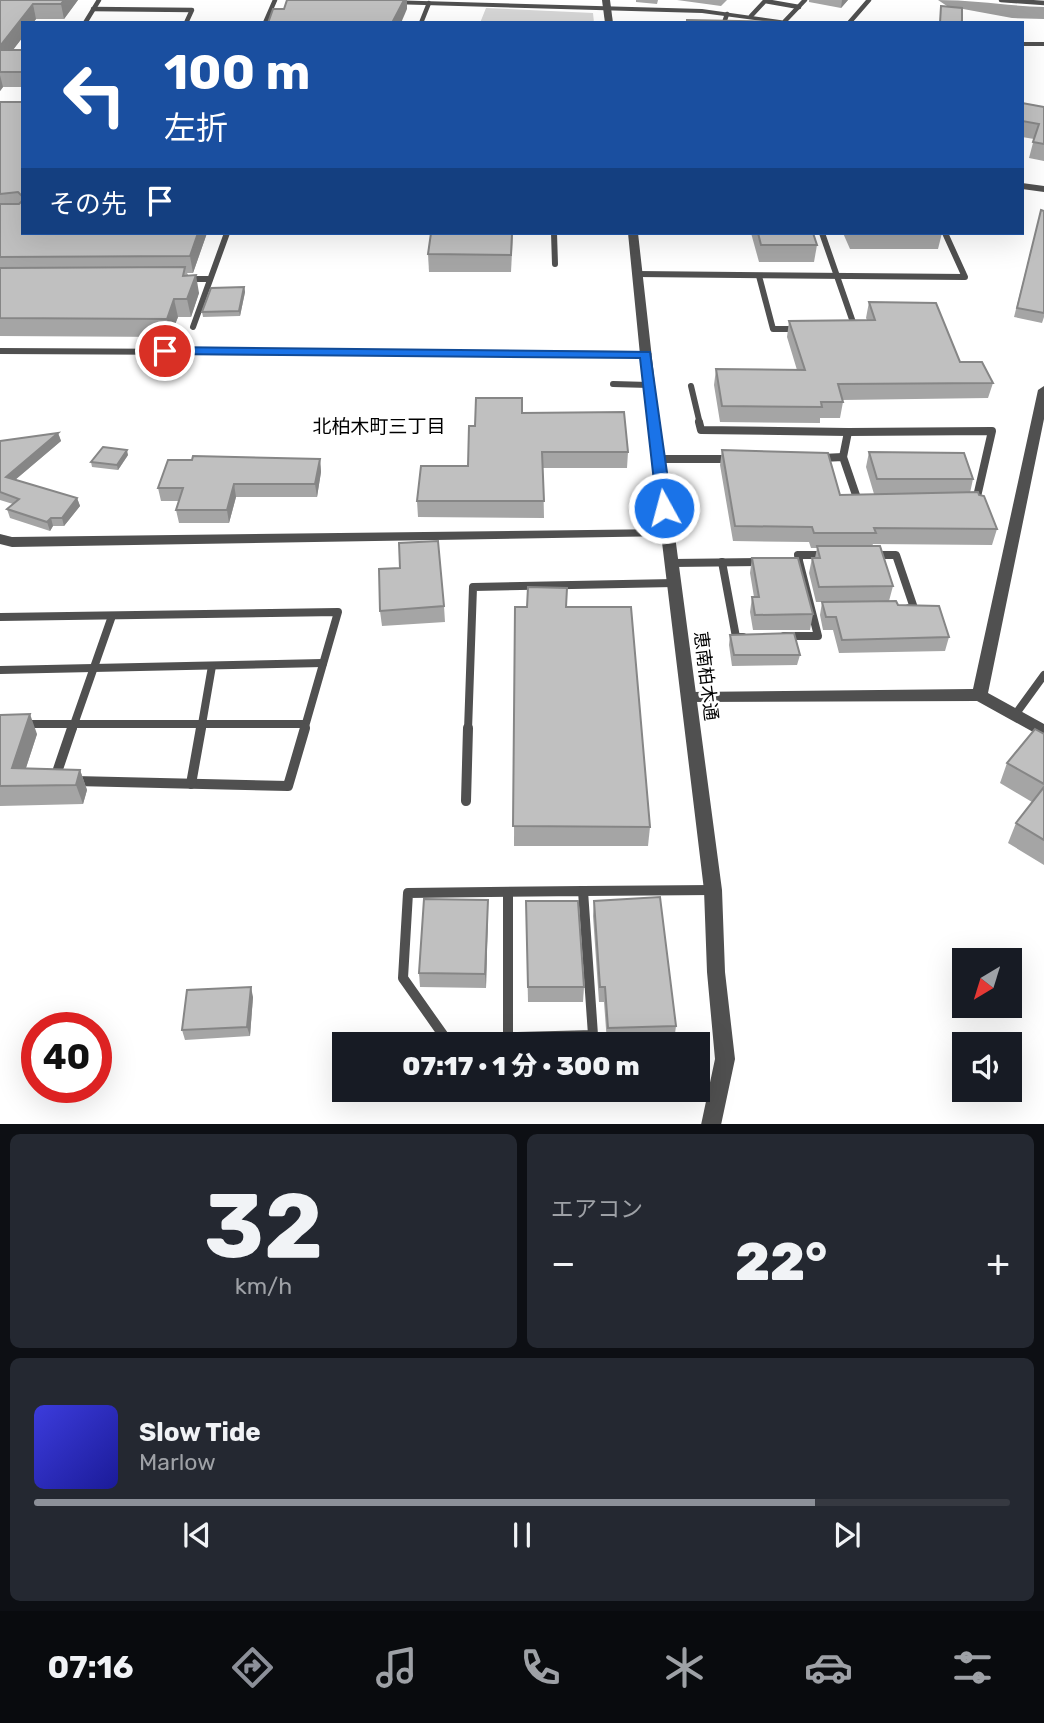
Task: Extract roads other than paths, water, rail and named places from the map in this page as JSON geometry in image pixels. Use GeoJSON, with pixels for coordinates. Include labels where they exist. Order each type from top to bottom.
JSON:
{"type":"FeatureCollection","features":[{"type":"Feature","properties":{"kind":"street"},"geometry":{"type":"LineString","coordinates":[[386,2],[606,5],[785,21]]}},
{"type":"Feature","properties":{"kind":"street"},"geometry":{"type":"LineString","coordinates":[[1024,44],[1044,44]]}},
{"type":"Feature","properties":{"kind":"street"},"geometry":{"type":"LineString","coordinates":[[1024,186],[1044,189]]}},
{"type":"Feature","properties":{"kind":"street","name":"恵南柏木通"},"geometry":{"type":"LineString","coordinates":[[633,235],[667,533],[713,890],[716,972],[725,1059],[711,1124]]}},
{"type":"Feature","properties":{"kind":"street"},"geometry":{"type":"LineString","coordinates":[[0,351],[646,354]]}},
{"type":"Feature","properties":{"kind":"street"},"geometry":{"type":"LineString","coordinates":[[980,695],[1044,390]]}},
{"type":"Feature","properties":{"kind":"street"},"geometry":{"type":"LineString","coordinates":[[0,538],[12,542],[667,533]]}},
{"type":"Feature","properties":{"kind":"street"},"geometry":{"type":"LineString","coordinates":[[690,698],[980,695],[1044,732]]}},
{"type":"Feature","properties":{"kind":"lane"},"geometry":{"type":"LineString","coordinates":[[86,21],[99,0]]}},
{"type":"Feature","properties":{"kind":"lane"},"geometry":{"type":"LineString","coordinates":[[266,21],[275,0]]}},
{"type":"Feature","properties":{"kind":"lane"},"geometry":{"type":"LineString","coordinates":[[785,21],[805,0]]}},
{"type":"Feature","properties":{"kind":"lane"},"geometry":{"type":"LineString","coordinates":[[851,21],[869,0]]}},
{"type":"Feature","properties":{"kind":"lane"},"geometry":{"type":"LineString","coordinates":[[1003,0],[1044,3]]}},
{"type":"Feature","properties":{"kind":"lane"},"geometry":{"type":"LineString","coordinates":[[751,16],[765,1],[799,7]]}},
{"type":"Feature","properties":{"kind":"lane"},"geometry":{"type":"LineString","coordinates":[[422,21],[429,3]]}},
{"type":"Feature","properties":{"kind":"lane"},"geometry":{"type":"LineString","coordinates":[[93,9],[192,10],[187,21]]}},
{"type":"Feature","properties":{"kind":"lane"},"geometry":{"type":"LineString","coordinates":[[725,21],[727,14]]}},
{"type":"Feature","properties":{"kind":"lane"},"geometry":{"type":"LineString","coordinates":[[192,327],[226,235]]}},
{"type":"Feature","properties":{"kind":"lane"},"geometry":{"type":"LineString","coordinates":[[554,235],[555,264]]}},
{"type":"Feature","properties":{"kind":"lane"},"geometry":{"type":"LineString","coordinates":[[823,235],[856,329],[842,329]]}},
{"type":"Feature","properties":{"kind":"lane"},"geometry":{"type":"LineString","coordinates":[[637,274],[965,277],[946,235]]}},
{"type":"Feature","properties":{"kind":"lane"},"geometry":{"type":"LineString","coordinates":[[759,276],[773,329],[814,329]]}},
{"type":"Feature","properties":{"kind":"lane"},"geometry":{"type":"LineString","coordinates":[[184,279],[210,279]]}},
{"type":"Feature","properties":{"kind":"lane"},"geometry":{"type":"LineString","coordinates":[[613,384],[649,385]]}},
{"type":"Feature","properties":{"kind":"lane"},"geometry":{"type":"LineString","coordinates":[[691,386],[701,430],[992,430],[978,501],[964,501]]}},
{"type":"Feature","properties":{"kind":"lane"},"geometry":{"type":"LineString","coordinates":[[848,432],[843,457],[856,501],[870,501]]}},
{"type":"Feature","properties":{"kind":"lane"},"geometry":{"type":"LineString","coordinates":[[816,458],[843,457]]}},
{"type":"Feature","properties":{"kind":"lane"},"geometry":{"type":"LineString","coordinates":[[658,459],[737,458]]}},
{"type":"Feature","properties":{"kind":"lane"},"geometry":{"type":"LineString","coordinates":[[777,636],[818,636],[798,555],[835,555]]}},
{"type":"Feature","properties":{"kind":"lane"},"geometry":{"type":"LineString","coordinates":[[859,555],[896,555],[914,608],[901,608]]}},
{"type":"Feature","properties":{"kind":"lane"},"geometry":{"type":"LineString","coordinates":[[672,563],[799,561]]}},
{"type":"Feature","properties":{"kind":"lane"},"geometry":{"type":"LineString","coordinates":[[722,562],[736,637],[750,637]]}},
{"type":"Feature","properties":{"kind":"lane"},"geometry":{"type":"LineString","coordinates":[[466,801],[473,587],[674,583]]}},
{"type":"Feature","properties":{"kind":"lane"},"geometry":{"type":"LineString","coordinates":[[811,609],[824,609]]}},
{"type":"Feature","properties":{"kind":"lane"},"geometry":{"type":"LineString","coordinates":[[0,617],[338,612],[288,786],[54,781],[112,616]]}},
{"type":"Feature","properties":{"kind":"lane"},"geometry":{"type":"LineString","coordinates":[[0,670],[323,663]]}},
{"type":"Feature","properties":{"kind":"lane"},"geometry":{"type":"LineString","coordinates":[[191,784],[212,666]]}},
{"type":"Feature","properties":{"kind":"lane"},"geometry":{"type":"LineString","coordinates":[[1015,715],[1044,675]]}},
{"type":"Feature","properties":{"kind":"lane"},"geometry":{"type":"LineString","coordinates":[[12,724],[304,724]]}},
{"type":"Feature","properties":{"kind":"lane"},"geometry":{"type":"LineString","coordinates":[[441,1032],[402,978],[408,893],[713,890]]}},
{"type":"Feature","properties":{"kind":"lane"},"geometry":{"type":"LineString","coordinates":[[583,891],[593,1032]]}},
{"type":"Feature","properties":{"kind":"lane"},"geometry":{"type":"LineString","coordinates":[[508,1032],[509,892]]}},
{"type":"Feature","properties":{"kind":"waterway"},"geometry":{"type":"LineString","coordinates":[[947,0],[1012,12],[1044,13]]}},
{"type":"Feature","properties":{"kind":"district","name":"北柏木町三丁目"},"geometry":{"type":"Point","coordinates":[379,426]}}]}
